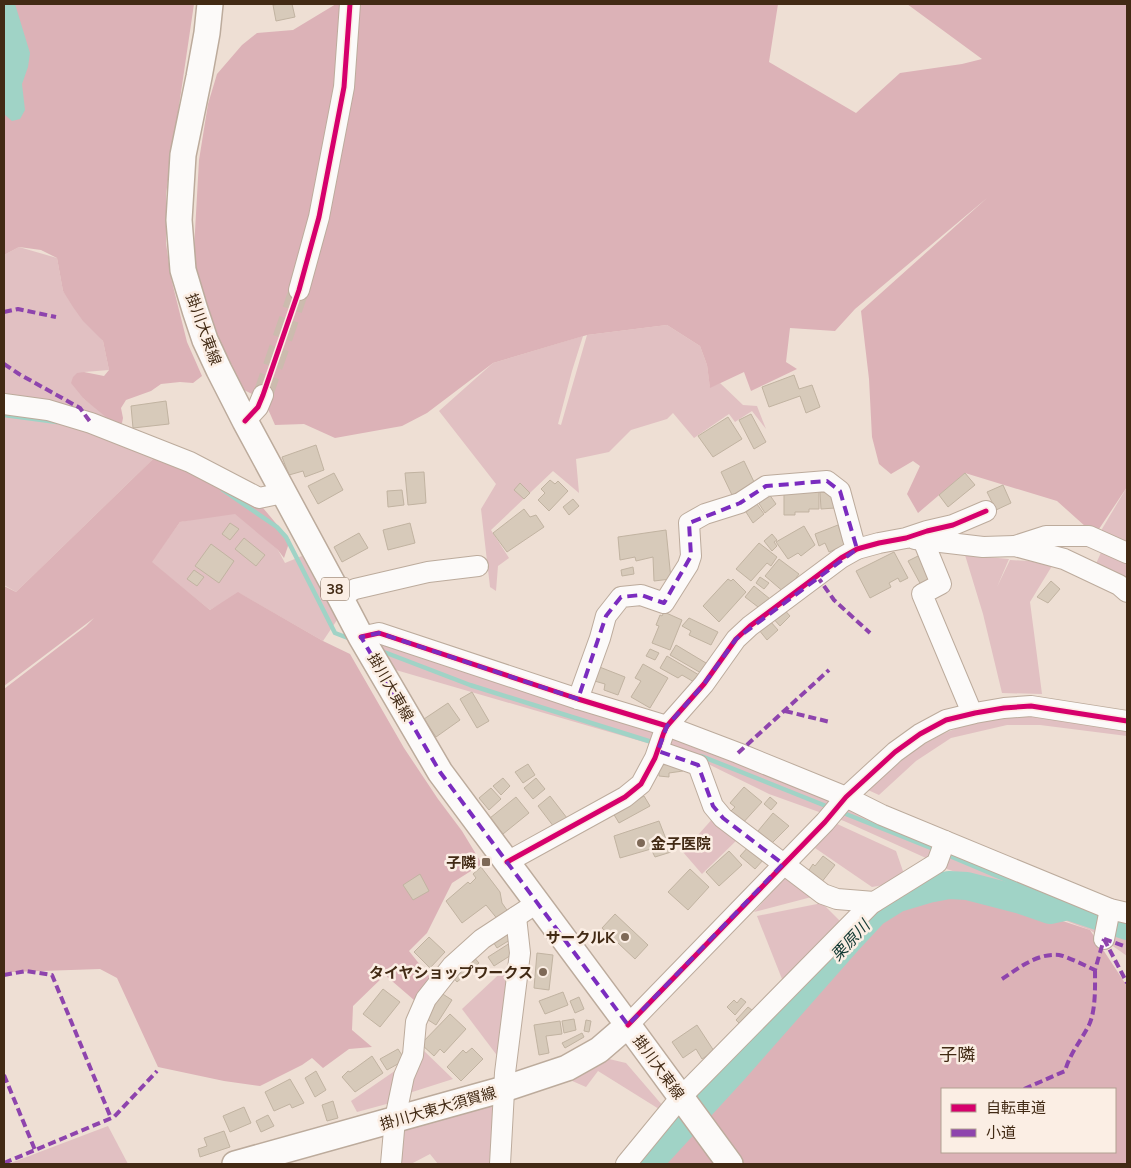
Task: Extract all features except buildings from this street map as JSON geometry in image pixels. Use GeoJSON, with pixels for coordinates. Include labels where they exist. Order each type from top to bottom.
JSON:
{"type":"FeatureCollection","features":[{"type":"Feature","properties":{"kind":"main road","name":"掛川大東線"},"geometry":{"type":"LineString","coordinates":[[210,4],[207,33],[184,154],[180,220],[183,270],[205,340],[245,421],[361,637],[440,772],[730,1164]]}},
{"type":"Feature","properties":{"kind":"main road","name":"掛川大東大須賀線"},"geometry":{"type":"LineString","coordinates":[[235,1164],[504,1089],[567,1068],[598,1050],[628,1025]]}},
{"type":"Feature","properties":{"kind":"street"},"geometry":{"type":"LineString","coordinates":[[299,290],[320,217],[344,87],[350,4]]}},
{"type":"Feature","properties":{"kind":"street"},"geometry":{"type":"LineString","coordinates":[[245,421],[258,407],[263,395]]}},
{"type":"Feature","properties":{"kind":"street"},"geometry":{"type":"LineString","coordinates":[[4,404],[48,410],[91,423],[190,462],[259,498],[284,493]]}},
{"type":"Feature","properties":{"kind":"street"},"geometry":{"type":"LineString","coordinates":[[578,699],[606,616],[621,597],[641,595],[664,603],[688,565],[691,556],[689,523],[705,514],[740,503],[766,486],[826,481],[840,491],[857,549]]}},
{"type":"Feature","properties":{"kind":"street"},"geometry":{"type":"LineString","coordinates":[[914,539],[927,531],[954,525],[986,511]]}},
{"type":"Feature","properties":{"kind":"street"},"geometry":{"type":"LineString","coordinates":[[507,862],[625,797],[641,784],[662,739],[736,639],[750,626],[841,558],[857,549],[879,543],[914,539],[983,547],[1015,546],[1046,536],[1089,536],[1127,553]]}},
{"type":"Feature","properties":{"kind":"street"},"geometry":{"type":"LineString","coordinates":[[914,539],[941,584],[922,594],[972,713]]}},
{"type":"Feature","properties":{"kind":"street"},"geometry":{"type":"LineString","coordinates":[[1015,546],[1064,559],[1120,585],[1127,592]]}},
{"type":"Feature","properties":{"kind":"street"},"geometry":{"type":"LineString","coordinates":[[340,597],[355,589],[428,572],[478,566]]}},
{"type":"Feature","properties":{"kind":"street"},"geometry":{"type":"LineString","coordinates":[[361,637],[379,633],[578,699],[662,739],[698,764],[713,806],[723,818],[823,894],[837,899],[874,902]]}},
{"type":"Feature","properties":{"kind":"street"},"geometry":{"type":"LineString","coordinates":[[628,1025],[825,822],[845,799],[895,752],[920,734],[946,720],[972,713],[1031,706],[1127,721]]}},
{"type":"Feature","properties":{"kind":"street"},"geometry":{"type":"LineString","coordinates":[[662,739],[738,753],[1115,912],[1104,936]]}},
{"type":"Feature","properties":{"kind":"street"},"geometry":{"type":"LineString","coordinates":[[626,1164],[683,1100],[874,902],[937,863],[945,841]]}},
{"type":"Feature","properties":{"kind":"street"},"geometry":{"type":"LineString","coordinates":[[391,1164],[395,1120],[404,1076],[413,1055],[416,1022],[426,999],[452,966],[482,939],[537,903]]}},
{"type":"Feature","properties":{"kind":"street"},"geometry":{"type":"LineString","coordinates":[[500,1164],[504,1089],[520,953],[516,917]]}},
{"type":"Feature","properties":{"kind":"highlighted area"},"geometry":{"type":"Polygon","coordinates":[[[827,481],[840,491],[857,549],[736,639],[704,684],[667,726],[658,751],[698,765],[713,806],[723,818],[783,864],[628,1025],[440,772],[361,637],[379,633],[578,699],[606,616],[621,597],[641,595],[664,603],[691,556],[689,523],[740,503],[766,486],[827,481]]]}},
{"type":"Feature","properties":{"kind":"shaded area"},"geometry":{"type":"Polygon","coordinates":[[[4,4],[194,4],[166,194],[166,243],[171,278],[187,342],[202,376],[193,383],[161,384],[151,391],[126,400],[121,408],[122,423],[112,422],[84,399],[71,383],[77,373],[84,372],[104,376],[109,370],[103,341],[83,321],[63,291],[57,258],[41,250],[19,247],[4,255],[4,4]]]}},
{"type":"Feature","properties":{"kind":"shaded area"},"geometry":{"type":"Polygon","coordinates":[[[336,4],[778,4],[769,62],[856,113],[900,73],[962,64],[982,59],[907,4],[1127,4],[1127,487],[1095,535],[1057,501],[965,473],[918,513],[907,494],[920,466],[913,461],[891,474],[879,464],[872,437],[869,379],[861,311],[987,198],[855,309],[835,331],[790,328],[786,362],[797,369],[751,391],[744,372],[710,388],[707,365],[700,346],[667,325],[587,335],[493,363],[427,413],[402,426],[335,438],[304,424],[275,425],[264,400],[244,390],[216,333],[193,267],[199,160],[208,104],[217,74],[242,45],[257,33],[293,30],[336,4]]]}},
{"type":"Feature","properties":{"kind":"shaded area"},"geometry":{"type":"Polygon","coordinates":[[[19,247],[57,258],[63,291],[103,341],[109,370],[84,372],[74,377],[84,399],[144,443],[153,459],[16,592],[4,585],[4,255],[19,247]]]}},
{"type":"Feature","properties":{"kind":"shaded area"},"geometry":{"type":"Polygon","coordinates":[[[667,325],[700,346],[707,365],[710,387],[720,383],[743,405],[757,406],[766,429],[752,411],[735,422],[729,414],[694,438],[673,413],[667,419],[631,430],[609,452],[576,459],[579,493],[553,471],[491,530],[509,558],[498,566],[496,591],[490,587],[481,509],[496,484],[439,411],[493,363],[583,336],[558,424],[561,425],[587,335],[667,325]]]}},
{"type":"Feature","properties":{"kind":"shaded area"},"geometry":{"type":"Polygon","coordinates":[[[153,459],[185,459],[258,502],[290,540],[284,558],[278,550],[235,514],[180,522],[152,562],[210,610],[238,592],[323,641],[350,654],[404,748],[462,831],[482,864],[452,883],[427,933],[409,951],[433,981],[414,1000],[385,975],[353,1006],[352,1030],[372,1047],[349,1049],[323,1068],[312,1058],[260,1086],[224,1081],[158,1067],[117,978],[100,969],[12,972],[4,976],[4,689],[94,618],[4,686],[4,586],[16,592],[153,459]]]}},
{"type":"Feature","properties":{"kind":"shaded area"},"geometry":{"type":"Polygon","coordinates":[[[1127,487],[1127,553],[1096,539],[1127,487]]]}},
{"type":"Feature","properties":{"kind":"shaded area"},"geometry":{"type":"Polygon","coordinates":[[[234,511],[278,550],[285,563],[302,556],[337,620],[323,641],[239,593],[210,610],[151,562],[180,522],[234,511]]]}},
{"type":"Feature","properties":{"kind":"shaded area"},"geometry":{"type":"Polygon","coordinates":[[[1103,548],[1127,557],[1127,587],[1095,566],[1103,548]]]}},
{"type":"Feature","properties":{"kind":"shaded area"},"geometry":{"type":"Polygon","coordinates":[[[965,555],[1009,559],[997,587],[1010,560],[1029,561],[1052,566],[1030,602],[1042,694],[1002,693],[983,614],[965,555]]]}},
{"type":"Feature","properties":{"kind":"shaded area"},"geometry":{"type":"Polygon","coordinates":[[[378,643],[654,729],[687,745],[1127,909],[1127,956],[1090,930],[1019,903],[983,882],[947,869],[844,821],[769,794],[702,761],[661,747],[389,668],[378,643]]]}},
{"type":"Feature","properties":{"kind":"shaded area"},"geometry":{"type":"Polygon","coordinates":[[[1009,717],[1044,717],[1127,727],[1127,736],[1040,725],[1007,725],[951,738],[916,761],[879,795],[868,790],[893,767],[932,740],[961,727],[982,721],[1009,717]]]}},
{"type":"Feature","properties":{"kind":"shaded area"},"geometry":{"type":"Polygon","coordinates":[[[714,817],[741,836],[702,874],[683,852],[714,817]]]}},
{"type":"Feature","properties":{"kind":"shaded area"},"geometry":{"type":"Polygon","coordinates":[[[835,823],[896,851],[904,874],[890,884],[872,887],[815,848],[835,823]]]}},
{"type":"Feature","properties":{"kind":"shaded area"},"geometry":{"type":"Polygon","coordinates":[[[792,869],[823,894],[754,912],[792,869]]]}},
{"type":"Feature","properties":{"kind":"shaded area"},"geometry":{"type":"Polygon","coordinates":[[[949,890],[1023,908],[1090,930],[1127,986],[1127,1164],[657,1164],[680,1141],[724,1084],[772,1036],[808,1005],[842,960],[879,922],[903,901],[929,893],[949,890]]]}},
{"type":"Feature","properties":{"kind":"shaded area"},"geometry":{"type":"Polygon","coordinates":[[[822,903],[843,924],[784,984],[757,916],[822,903]]]}},
{"type":"Feature","properties":{"kind":"shaded area"},"geometry":{"type":"Polygon","coordinates":[[[509,965],[499,1058],[462,1009],[509,965]]]}},
{"type":"Feature","properties":{"kind":"shaded area"},"geometry":{"type":"Polygon","coordinates":[[[421,1048],[453,1079],[406,1094],[421,1048]]]}},
{"type":"Feature","properties":{"kind":"shaded area"},"geometry":{"type":"Polygon","coordinates":[[[609,1059],[626,1063],[669,1113],[667,1114],[598,1071],[586,1087],[570,1080],[609,1059]]]}},
{"type":"Feature","properties":{"kind":"shaded area"},"geometry":{"type":"Polygon","coordinates":[[[402,1066],[394,1102],[357,1112],[351,1101],[402,1066]]]}},
{"type":"Feature","properties":{"kind":"shaded area"},"geometry":{"type":"Polygon","coordinates":[[[494,1106],[489,1164],[438,1164],[430,1154],[411,1164],[395,1164],[400,1132],[424,1120],[494,1106]]]}},
{"type":"Feature","properties":{"kind":"shaded area"},"geometry":{"type":"Polygon","coordinates":[[[108,1126],[128,1164],[8,1164],[108,1126]]]}},
{"type":"Feature","properties":{"kind":"water"},"geometry":{"type":"Polygon","coordinates":[[[4,4],[15,4],[30,53],[28,67],[22,84],[25,110],[20,119],[12,121],[4,114],[4,4]]]}},
{"type":"Feature","properties":{"kind":"waterway"},"geometry":{"type":"LineString","coordinates":[[4,415],[57,422]]}},
{"type":"Feature","properties":{"kind":"waterway"},"geometry":{"type":"LineString","coordinates":[[223,490],[277,527],[286,537],[335,633],[348,638]]}},
{"type":"Feature","properties":{"kind":"waterway"},"geometry":{"type":"LineString","coordinates":[[384,652],[470,685],[655,743]]}},
{"type":"Feature","properties":{"kind":"waterway"},"geometry":{"type":"LineString","coordinates":[[701,756],[831,808]]}},
{"type":"Feature","properties":{"kind":"waterway"},"geometry":{"type":"LineString","coordinates":[[841,812],[936,850]]}},
{"type":"Feature","properties":{"kind":"waterway"},"geometry":{"type":"LineString","coordinates":[[945,854],[1068,906]]}},
{"type":"Feature","properties":{"kind":"waterway","name":"栗原川"},"geometry":{"type":"LineString","coordinates":[[648,1164],[874,913],[898,898],[949,885],[967,886],[1021,900],[1050,910],[1068,906],[1127,926]]}},
{"type":"Feature","properties":{"kind":"tunnel"},"geometry":{"type":"LineString","coordinates":[[263,395],[299,290]]}},
{"type":"Feature","properties":{"kind":"marked path"},"geometry":{"type":"LineString","coordinates":[[4,312],[18,309],[56,317]]}},
{"type":"Feature","properties":{"kind":"marked path"},"geometry":{"type":"LineString","coordinates":[[4,364],[80,408],[91,423]]}},
{"type":"Feature","properties":{"kind":"marked path"},"geometry":{"type":"LineString","coordinates":[[817,576],[834,600],[870,633]]}},
{"type":"Feature","properties":{"kind":"marked path"},"geometry":{"type":"LineString","coordinates":[[738,753],[829,670]]}},
{"type":"Feature","properties":{"kind":"marked path"},"geometry":{"type":"LineString","coordinates":[[785,711],[830,722]]}},
{"type":"Feature","properties":{"kind":"marked path"},"geometry":{"type":"LineString","coordinates":[[1104,939],[1127,983]]}},
{"type":"Feature","properties":{"kind":"marked path"},"geometry":{"type":"LineString","coordinates":[[1104,939],[1127,947]]}},
{"type":"Feature","properties":{"kind":"marked path"},"geometry":{"type":"LineString","coordinates":[[1002,979],[1029,962],[1051,955],[1059,955],[1071,959],[1095,970],[1104,939]]}},
{"type":"Feature","properties":{"kind":"marked path"},"geometry":{"type":"LineString","coordinates":[[1026,1088],[1065,1071],[1091,1019],[1095,998],[1095,970]]}},
{"type":"Feature","properties":{"kind":"marked path"},"geometry":{"type":"LineString","coordinates":[[4,975],[26,971],[52,975],[111,1118]]}},
{"type":"Feature","properties":{"kind":"marked path"},"geometry":{"type":"LineString","coordinates":[[4,1163],[114,1117],[157,1071]]}},
{"type":"Feature","properties":{"kind":"marked path"},"geometry":{"type":"LineString","coordinates":[[4,1075],[35,1150]]}},
{"type":"Feature","properties":{"kind":"cycle path"},"geometry":{"type":"LineString","coordinates":[[245,421],[258,407],[263,395],[299,290],[319,217],[344,87],[350,4]]}},
{"type":"Feature","properties":{"kind":"cycle path"},"geometry":{"type":"LineString","coordinates":[[507,862],[625,797],[641,784],[655,758],[667,726],[704,684],[736,639],[750,626],[841,558],[857,549],[953,525],[986,511]]}},
{"type":"Feature","properties":{"kind":"cycle path"},"geometry":{"type":"LineString","coordinates":[[361,637],[379,633],[578,699],[667,726]]}},
{"type":"Feature","properties":{"kind":"cycle path"},"geometry":{"type":"LineString","coordinates":[[628,1025],[825,822],[846,797],[895,752],[920,734],[946,720],[1004,708],[1031,706],[1127,721]]}},
{"type":"Feature","properties":{"kind":"place","name":"金子医院"},"geometry":{"type":"Point","coordinates":[641,843]}},
{"type":"Feature","properties":{"kind":"place","name":"子隣"},"geometry":{"type":"Point","coordinates":[486,862]}},
{"type":"Feature","properties":{"kind":"place","name":"サークルK"},"geometry":{"type":"Point","coordinates":[625,937]}},
{"type":"Feature","properties":{"kind":"place","name":"タイヤショップワークス"},"geometry":{"type":"Point","coordinates":[543,972]}},
{"type":"Feature","properties":{"kind":"district","name":"子隣"},"geometry":{"type":"Point","coordinates":[957,1054]}}]}
